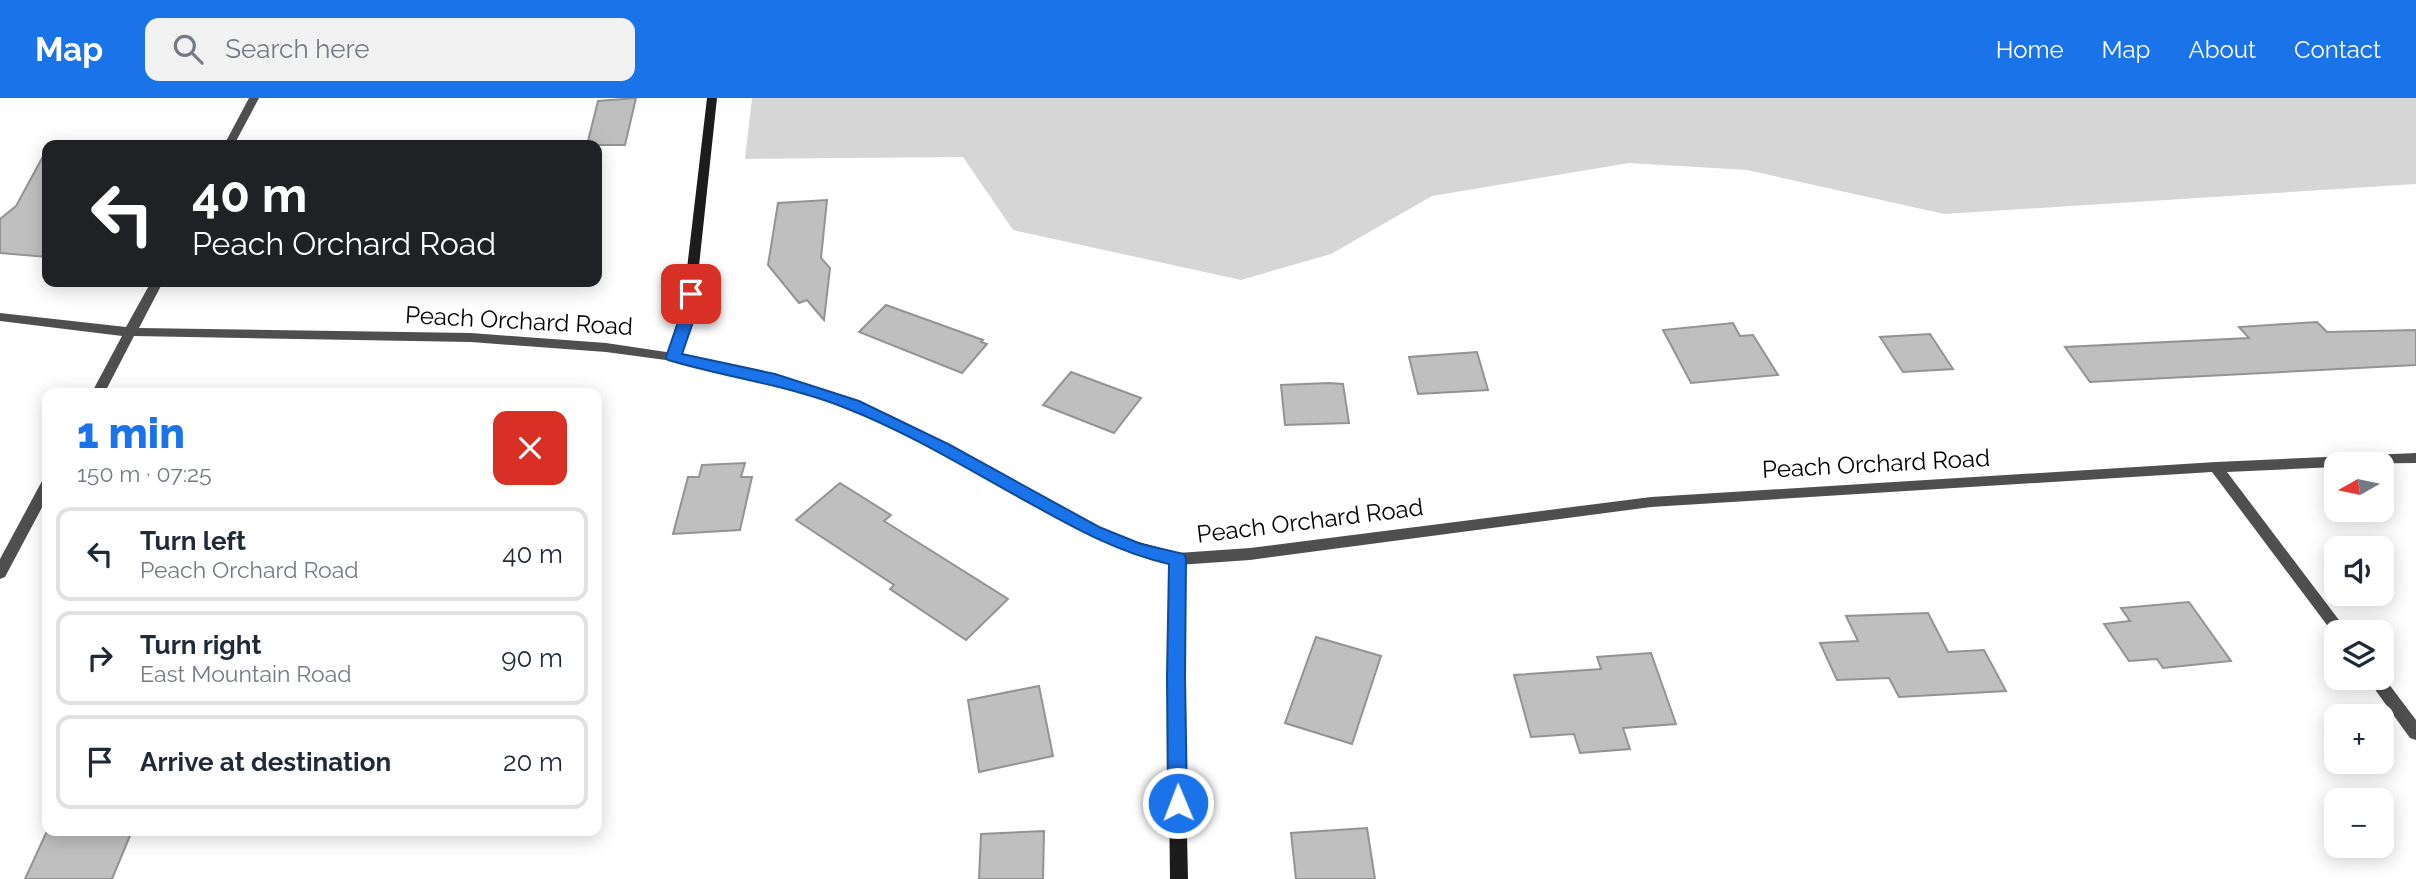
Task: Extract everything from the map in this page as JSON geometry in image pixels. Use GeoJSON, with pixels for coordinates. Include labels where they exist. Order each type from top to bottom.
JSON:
{"type":"FeatureCollection","features":[{"type":"Feature","properties":{"kind":"street"},"geometry":{"type":"LineString","coordinates":[[232,140],[254,98]]}},
{"type":"Feature","properties":{"kind":"street"},"geometry":{"type":"LineString","coordinates":[[673,357],[691,294],[712,98]]}},
{"type":"Feature","properties":{"kind":"street"},"geometry":{"type":"LineString","coordinates":[[100,388],[154,287]]}},
{"type":"Feature","properties":{"kind":"street","name":"Peach Orchard Road"},"geometry":{"type":"LineString","coordinates":[[0,317],[130,332],[489,339],[614,348],[673,357],[775,379],[854,405],[945,449],[1094,531],[1138,550],[1178,559],[1250,554],[1651,502],[2216,467],[2416,458]]}},
{"type":"Feature","properties":{"kind":"street"},"geometry":{"type":"LineString","coordinates":[[2216,467],[2331,620]]}},
{"type":"Feature","properties":{"kind":"street"},"geometry":{"type":"LineString","coordinates":[[0,573],[42,494]]}},
{"type":"Feature","properties":{"kind":"street"},"geometry":{"type":"LineString","coordinates":[[1178,559],[1176,702],[1179,879]]}},
{"type":"Feature","properties":{"kind":"street"},"geometry":{"type":"LineString","coordinates":[[2384,690],[2416,733]]}},
{"type":"Feature","properties":{"kind":"shaded area"},"geometry":{"type":"Polygon","coordinates":[[[752,98],[2416,98],[2416,184],[1944,214],[1747,170],[1629,163],[1432,196],[1331,254],[1241,280],[1013,230],[963,157],[745,159],[752,98]]]}},
{"type":"Feature","properties":{"kind":"building"},"geometry":{"type":"Polygon","coordinates":[[[636,98],[625,145],[602,145],[602,140],[588,140],[598,101],[636,98]]]}},
{"type":"Feature","properties":{"kind":"building"},"geometry":{"type":"Polygon","coordinates":[[[42,158],[42,257],[0,253],[0,219],[16,206],[42,158]]]}},
{"type":"Feature","properties":{"kind":"building"},"geometry":{"type":"Polygon","coordinates":[[[827,200],[821,258],[830,268],[824,320],[807,300],[799,303],[768,265],[778,203],[827,200]]]}},
{"type":"Feature","properties":{"kind":"building"},"geometry":{"type":"Polygon","coordinates":[[[886,305],[983,340],[981,342],[987,344],[962,373],[859,332],[886,305]]]}},
{"type":"Feature","properties":{"kind":"building"},"geometry":{"type":"Polygon","coordinates":[[[2317,322],[2327,332],[2416,330],[2416,365],[2090,382],[2065,347],[2249,338],[2239,327],[2317,322]]]}},
{"type":"Feature","properties":{"kind":"building"},"geometry":{"type":"Polygon","coordinates":[[[1733,323],[1740,336],[1753,335],[1778,375],[1691,383],[1663,330],[1733,323]]]}},
{"type":"Feature","properties":{"kind":"building"},"geometry":{"type":"Polygon","coordinates":[[[1930,334],[1953,369],[1903,372],[1880,337],[1930,334]]]}},
{"type":"Feature","properties":{"kind":"building"},"geometry":{"type":"Polygon","coordinates":[[[1477,352],[1488,390],[1418,394],[1409,357],[1477,352]]]}},
{"type":"Feature","properties":{"kind":"building"},"geometry":{"type":"Polygon","coordinates":[[[1071,372],[1141,398],[1114,433],[1043,405],[1071,372]]]}},
{"type":"Feature","properties":{"kind":"building"},"geometry":{"type":"Polygon","coordinates":[[[1343,384],[1349,423],[1285,425],[1281,385],[1343,384]]]}},
{"type":"Feature","properties":{"kind":"building"},"geometry":{"type":"Polygon","coordinates":[[[745,463],[741,477],[752,477],[740,530],[673,534],[688,477],[699,477],[702,465],[745,463]]]}},
{"type":"Feature","properties":{"kind":"building"},"geometry":{"type":"Polygon","coordinates":[[[840,483],[891,515],[884,521],[1008,599],[966,640],[890,589],[894,585],[796,520],[840,483]]]}},
{"type":"Feature","properties":{"kind":"building"},"geometry":{"type":"Polygon","coordinates":[[[2189,602],[2231,661],[2163,668],[2157,659],[2129,661],[2104,624],[2130,621],[2121,608],[2189,602]]]}},
{"type":"Feature","properties":{"kind":"building"},"geometry":{"type":"Polygon","coordinates":[[[1928,613],[1948,652],[1984,650],[2006,691],[1899,697],[1889,678],[1837,680],[1820,643],[1858,641],[1846,616],[1928,613]]]}},
{"type":"Feature","properties":{"kind":"building"},"geometry":{"type":"Polygon","coordinates":[[[1316,637],[1381,656],[1352,744],[1285,723],[1316,637]]]}},
{"type":"Feature","properties":{"kind":"building"},"geometry":{"type":"Polygon","coordinates":[[[1651,653],[1676,724],[1623,728],[1630,749],[1580,753],[1574,734],[1531,737],[1514,675],[1601,669],[1597,657],[1651,653]]]}},
{"type":"Feature","properties":{"kind":"building"},"geometry":{"type":"Polygon","coordinates":[[[1039,686],[1053,756],[979,772],[968,700],[1039,686]]]}},
{"type":"Feature","properties":{"kind":"building"},"geometry":{"type":"Polygon","coordinates":[[[1367,828],[1375,879],[1296,879],[1291,833],[1367,828]]]}},
{"type":"Feature","properties":{"kind":"building"},"geometry":{"type":"Polygon","coordinates":[[[1044,831],[1043,879],[979,879],[981,834],[1044,831]]]}},
{"type":"Feature","properties":{"kind":"building"},"geometry":{"type":"Polygon","coordinates":[[[45,836],[130,836],[112,879],[25,879],[45,836]]]}},
{"type":"Feature","properties":{"kind":"route"},"geometry":{"type":"LineString","coordinates":[[691,294],[673,357],[775,379],[854,405],[945,449],[1094,531],[1156,556],[1178,559],[1178,803]]}}]}
